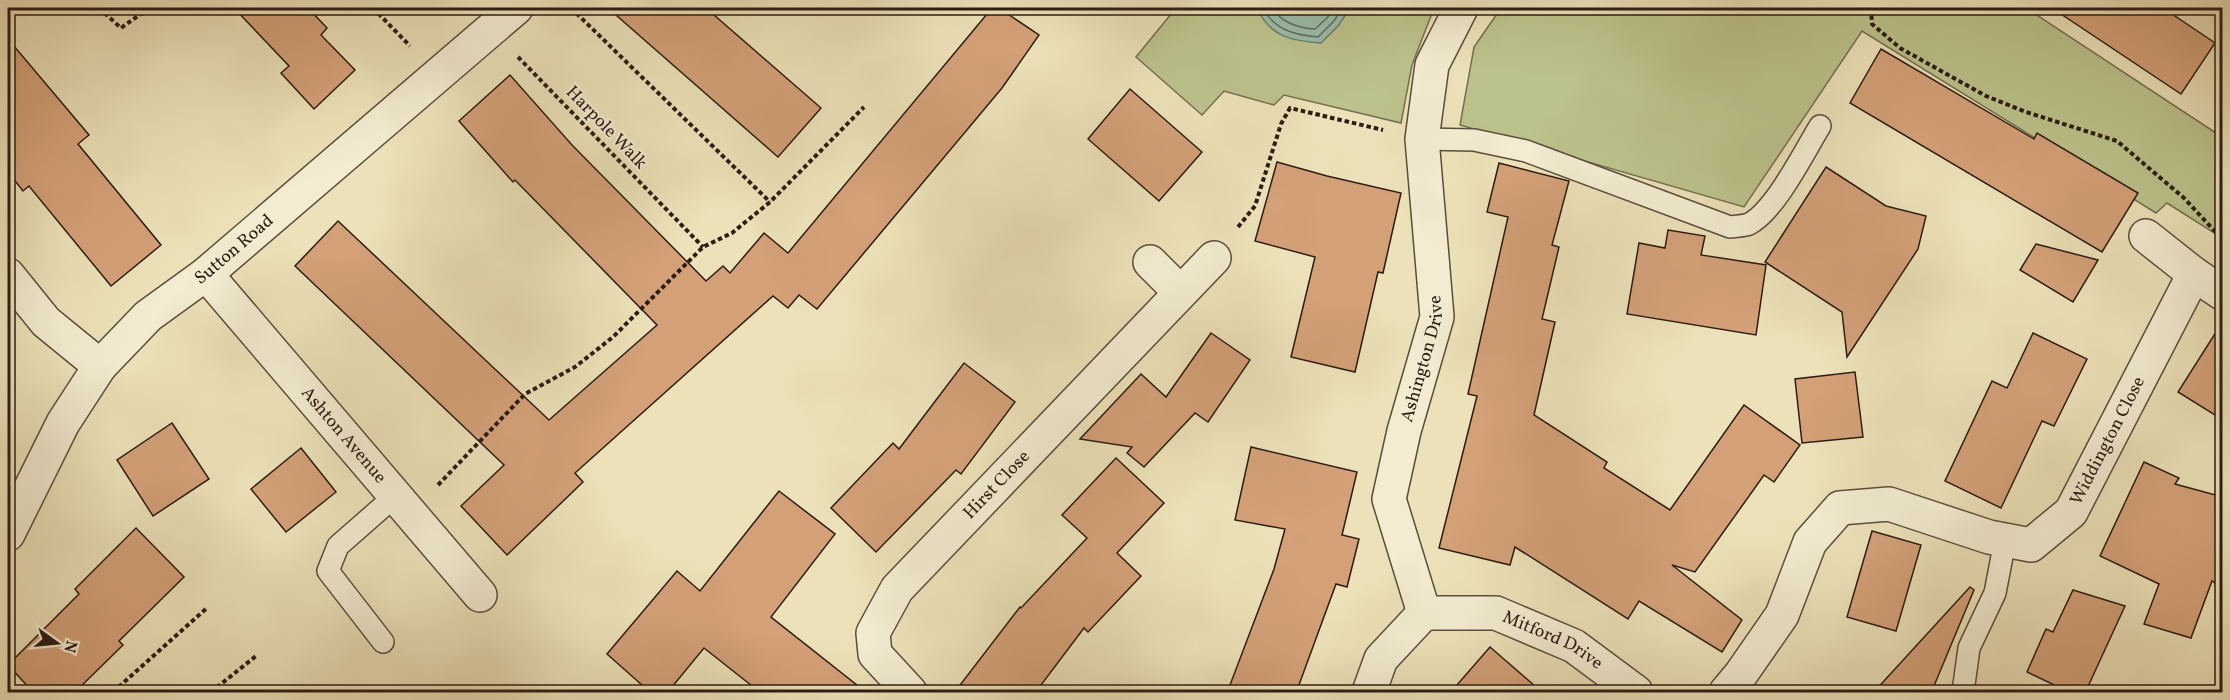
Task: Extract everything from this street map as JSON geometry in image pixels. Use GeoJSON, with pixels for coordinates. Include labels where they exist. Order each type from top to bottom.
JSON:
{"type":"FeatureCollection","features":[{"type":"Feature","properties":{"kind":"street","name":"Sutton Road"},"geometry":{"type":"LineString","coordinates":[[8,534],[63,423],[100,366],[148,316],[206,274],[516,8]]}},
{"type":"Feature","properties":{"kind":"street","name":"Ashington Drive"},"geometry":{"type":"LineString","coordinates":[[1424,613],[1389,499],[1404,430],[1437,317],[1422,138],[1432,65],[1461,8]]}},
{"type":"Feature","properties":{"kind":"street"},"geometry":{"type":"LineString","coordinates":[[2146,236],[2194,274],[2223,292]]}},
{"type":"Feature","properties":{"kind":"street","name":"Hirst Close"},"geometry":{"type":"LineString","coordinates":[[909,693],[875,654],[873,633],[897,589],[1214,258]]}},
{"type":"Feature","properties":{"kind":"street"},"geometry":{"type":"LineString","coordinates":[[1150,262],[1180,292]]}},
{"type":"Feature","properties":{"kind":"street","name":"Ashton Avenue"},"geometry":{"type":"LineString","coordinates":[[206,274],[480,596]]}},
{"type":"Feature","properties":{"kind":"street","name":"Widdington Close"},"geometry":{"type":"LineString","coordinates":[[1726,693],[1782,615],[1810,542],[1840,508],[1889,504],[1989,537],[2031,545],[2071,512],[2194,274]]}},
{"type":"Feature","properties":{"kind":"street"},"geometry":{"type":"LineString","coordinates":[[8,275],[46,322],[100,366]]}},
{"type":"Feature","properties":{"kind":"street"},"geometry":{"type":"LineString","coordinates":[[1369,693],[1381,659],[1424,613]]}},
{"type":"Feature","properties":{"kind":"street","name":"Mitford Drive"},"geometry":{"type":"LineString","coordinates":[[1424,613],[1496,613],[1574,646],[1636,693]]}},
{"type":"Feature","properties":{"kind":"lane"},"geometry":{"type":"LineString","coordinates":[[1422,138],[1474,140],[1526,151],[1730,227],[1748,225],[1777,196],[1820,126]]}},
{"type":"Feature","properties":{"kind":"lane"},"geometry":{"type":"LineString","coordinates":[[383,642],[328,571],[338,546],[403,505]]}},
{"type":"Feature","properties":{"kind":"lane"},"geometry":{"type":"LineString","coordinates":[[1963,693],[1969,648],[1995,593],[2005,541]]}},
{"type":"Feature","properties":{"kind":"path"},"geometry":{"type":"LineString","coordinates":[[99,8],[121,28],[149,8]]}},
{"type":"Feature","properties":{"kind":"path"},"geometry":{"type":"LineString","coordinates":[[373,8],[438,75]]}},
{"type":"Feature","properties":{"kind":"path"},"geometry":{"type":"LineString","coordinates":[[571,8],[770,202]]}},
{"type":"Feature","properties":{"kind":"path"},"geometry":{"type":"LineString","coordinates":[[1871,8],[1872,24],[1900,48],[1986,96],[2026,112],[2117,141],[2184,198],[2223,238]]}},
{"type":"Feature","properties":{"kind":"path","name":"Harpole Walk"},"geometry":{"type":"LineString","coordinates":[[490,29],[703,247]]}},
{"type":"Feature","properties":{"kind":"path"},"geometry":{"type":"LineString","coordinates":[[403,505],[525,394],[575,367],[613,337],[703,247],[732,233],[770,202],[864,107]]}},
{"type":"Feature","properties":{"kind":"path"},"geometry":{"type":"LineString","coordinates":[[1214,258],[1255,206],[1281,124],[1290,108],[1422,138]]}},
{"type":"Feature","properties":{"kind":"path"},"geometry":{"type":"LineString","coordinates":[[113,693],[208,607]]}},
{"type":"Feature","properties":{"kind":"path"},"geometry":{"type":"LineString","coordinates":[[211,693],[256,656]]}},
{"type":"Feature","properties":{"kind":"green space"},"geometry":{"type":"Polygon","coordinates":[[[1176,8],[1434,8],[1412,65],[1401,123],[1284,95],[1274,105],[1224,91],[1202,115],[1136,57],[1176,8]]]}},
{"type":"Feature","properties":{"kind":"green space"},"geometry":{"type":"Polygon","coordinates":[[[1501,8],[2026,8],[2222,137],[2222,238],[2167,203],[2156,213],[1862,31],[1744,207],[1460,125],[1474,47],[1501,8]]]}},
{"type":"Feature","properties":{"kind":"water"},"geometry":{"type":"Polygon","coordinates":[[[1257,8],[1350,8],[1338,26],[1321,43],[1283,36],[1268,25],[1257,8]]]}},
{"type":"Feature","properties":{"kind":"building"},"geometry":{"type":"Polygon","coordinates":[[[234,8],[308,8],[327,28],[321,35],[355,70],[314,109],[281,73],[289,66],[234,8]]]}},
{"type":"Feature","properties":{"kind":"building"},"geometry":{"type":"Polygon","coordinates":[[[608,8],[706,8],[821,108],[778,157],[608,8]]]}},
{"type":"Feature","properties":{"kind":"building"},"geometry":{"type":"Polygon","coordinates":[[[992,8],[999,8],[1039,35],[1002,88],[817,309],[799,295],[788,308],[773,296],[575,473],[583,482],[507,555],[461,506],[504,465],[295,266],[338,221],[549,420],[657,325],[515,180],[513,182],[459,121],[510,75],[572,145],[706,281],[723,266],[730,273],[764,233],[788,253],[992,8]]]}},
{"type":"Feature","properties":{"kind":"building"},"geometry":{"type":"Polygon","coordinates":[[[2052,8],[2163,8],[2215,43],[2181,94],[2052,8]]]}},
{"type":"Feature","properties":{"kind":"building"},"geometry":{"type":"Polygon","coordinates":[[[8,39],[89,135],[78,144],[161,245],[111,286],[29,186],[23,191],[8,172],[8,39]]]}},
{"type":"Feature","properties":{"kind":"building"},"geometry":{"type":"Polygon","coordinates":[[[1881,49],[2034,139],[2037,133],[2138,193],[2102,252],[1850,103],[1881,49]]]}},
{"type":"Feature","properties":{"kind":"building"},"geometry":{"type":"Polygon","coordinates":[[[1130,89],[1202,152],[1159,201],[1088,139],[1130,89]]]}},
{"type":"Feature","properties":{"kind":"building"},"geometry":{"type":"Polygon","coordinates":[[[1277,162],[1401,193],[1383,273],[1378,272],[1355,372],[1291,357],[1315,257],[1255,241],[1277,162]]]}},
{"type":"Feature","properties":{"kind":"building"},"geometry":{"type":"Polygon","coordinates":[[[1499,163],[1569,181],[1552,245],[1559,247],[1542,319],[1555,322],[1534,415],[1607,462],[1604,468],[1670,510],[1744,405],[1800,445],[1774,482],[1764,475],[1695,572],[1672,565],[1742,620],[1722,652],[1639,601],[1628,619],[1515,547],[1510,565],[1439,548],[1477,396],[1468,394],[1508,217],[1487,212],[1499,163]]]}},
{"type":"Feature","properties":{"kind":"building"},"geometry":{"type":"Polygon","coordinates":[[[1826,167],[1886,206],[1926,216],[1918,249],[1847,357],[1842,312],[1765,262],[1826,167]]]}},
{"type":"Feature","properties":{"kind":"building"},"geometry":{"type":"Polygon","coordinates":[[[1668,230],[1705,236],[1701,255],[1766,265],[1756,335],[1627,314],[1639,243],[1665,248],[1668,230]]]}},
{"type":"Feature","properties":{"kind":"building"},"geometry":{"type":"Polygon","coordinates":[[[2036,244],[2098,260],[2073,302],[2020,270],[2036,244]]]}},
{"type":"Feature","properties":{"kind":"building"},"geometry":{"type":"Polygon","coordinates":[[[2223,321],[2223,420],[2178,392],[2223,321]]]}},
{"type":"Feature","properties":{"kind":"building"},"geometry":{"type":"Polygon","coordinates":[[[1211,333],[1250,360],[1208,422],[1195,413],[1144,467],[1127,453],[1132,447],[1080,439],[1141,374],[1166,397],[1211,333]]]}},
{"type":"Feature","properties":{"kind":"building"},"geometry":{"type":"Polygon","coordinates":[[[2033,333],[2087,359],[2054,426],[2042,421],[2001,508],[1945,481],[1992,381],[2007,388],[2033,333]]]}},
{"type":"Feature","properties":{"kind":"building"},"geometry":{"type":"Polygon","coordinates":[[[964,363],[1015,402],[961,474],[956,470],[876,552],[831,508],[893,443],[899,449],[964,363]]]}},
{"type":"Feature","properties":{"kind":"building"},"geometry":{"type":"Polygon","coordinates":[[[1855,372],[1863,437],[1802,443],[1795,379],[1855,372]]]}},
{"type":"Feature","properties":{"kind":"building"},"geometry":{"type":"Polygon","coordinates":[[[172,423],[209,479],[153,516],[117,460],[172,423]]]}},
{"type":"Feature","properties":{"kind":"building"},"geometry":{"type":"Polygon","coordinates":[[[1251,447],[1357,472],[1342,535],[1359,539],[1347,587],[1336,584],[1296,693],[1227,693],[1274,569],[1285,529],[1235,520],[1251,447]]]}},
{"type":"Feature","properties":{"kind":"building"},"geometry":{"type":"Polygon","coordinates":[[[301,448],[336,492],[286,532],[251,489],[301,448]]]}},
{"type":"Feature","properties":{"kind":"building"},"geometry":{"type":"Polygon","coordinates":[[[1116,458],[1164,503],[1117,553],[1141,576],[1088,632],[1084,628],[1035,693],[954,693],[1020,607],[1087,538],[1062,515],[1116,458]]]}},
{"type":"Feature","properties":{"kind":"building"},"geometry":{"type":"Polygon","coordinates":[[[2144,462],[2179,478],[2175,484],[2223,497],[2223,561],[2215,583],[2212,581],[2191,638],[2144,624],[2159,584],[2100,556],[2144,462]]]}},
{"type":"Feature","properties":{"kind":"building"},"geometry":{"type":"Polygon","coordinates":[[[779,491],[835,534],[771,617],[867,693],[761,693],[704,648],[667,693],[651,693],[607,654],[677,571],[700,591],[779,491]]]}},
{"type":"Feature","properties":{"kind":"building"},"geometry":{"type":"Polygon","coordinates":[[[136,528],[184,577],[119,641],[123,645],[74,693],[34,693],[8,665],[79,594],[75,589],[136,528]]]}},
{"type":"Feature","properties":{"kind":"building"},"geometry":{"type":"Polygon","coordinates":[[[1872,531],[1921,545],[1896,631],[1847,617],[1872,531]]]}},
{"type":"Feature","properties":{"kind":"building"},"geometry":{"type":"Polygon","coordinates":[[[1970,587],[1974,590],[1931,693],[1873,693],[1970,587]]]}},
{"type":"Feature","properties":{"kind":"building"},"geometry":{"type":"Polygon","coordinates":[[[2073,590],[2125,606],[2085,693],[2071,693],[2027,672],[2046,629],[2053,632],[2073,590]]]}},
{"type":"Feature","properties":{"kind":"building"},"geometry":{"type":"Polygon","coordinates":[[[1490,647],[1543,693],[1450,693],[1490,647]]]}}]}
